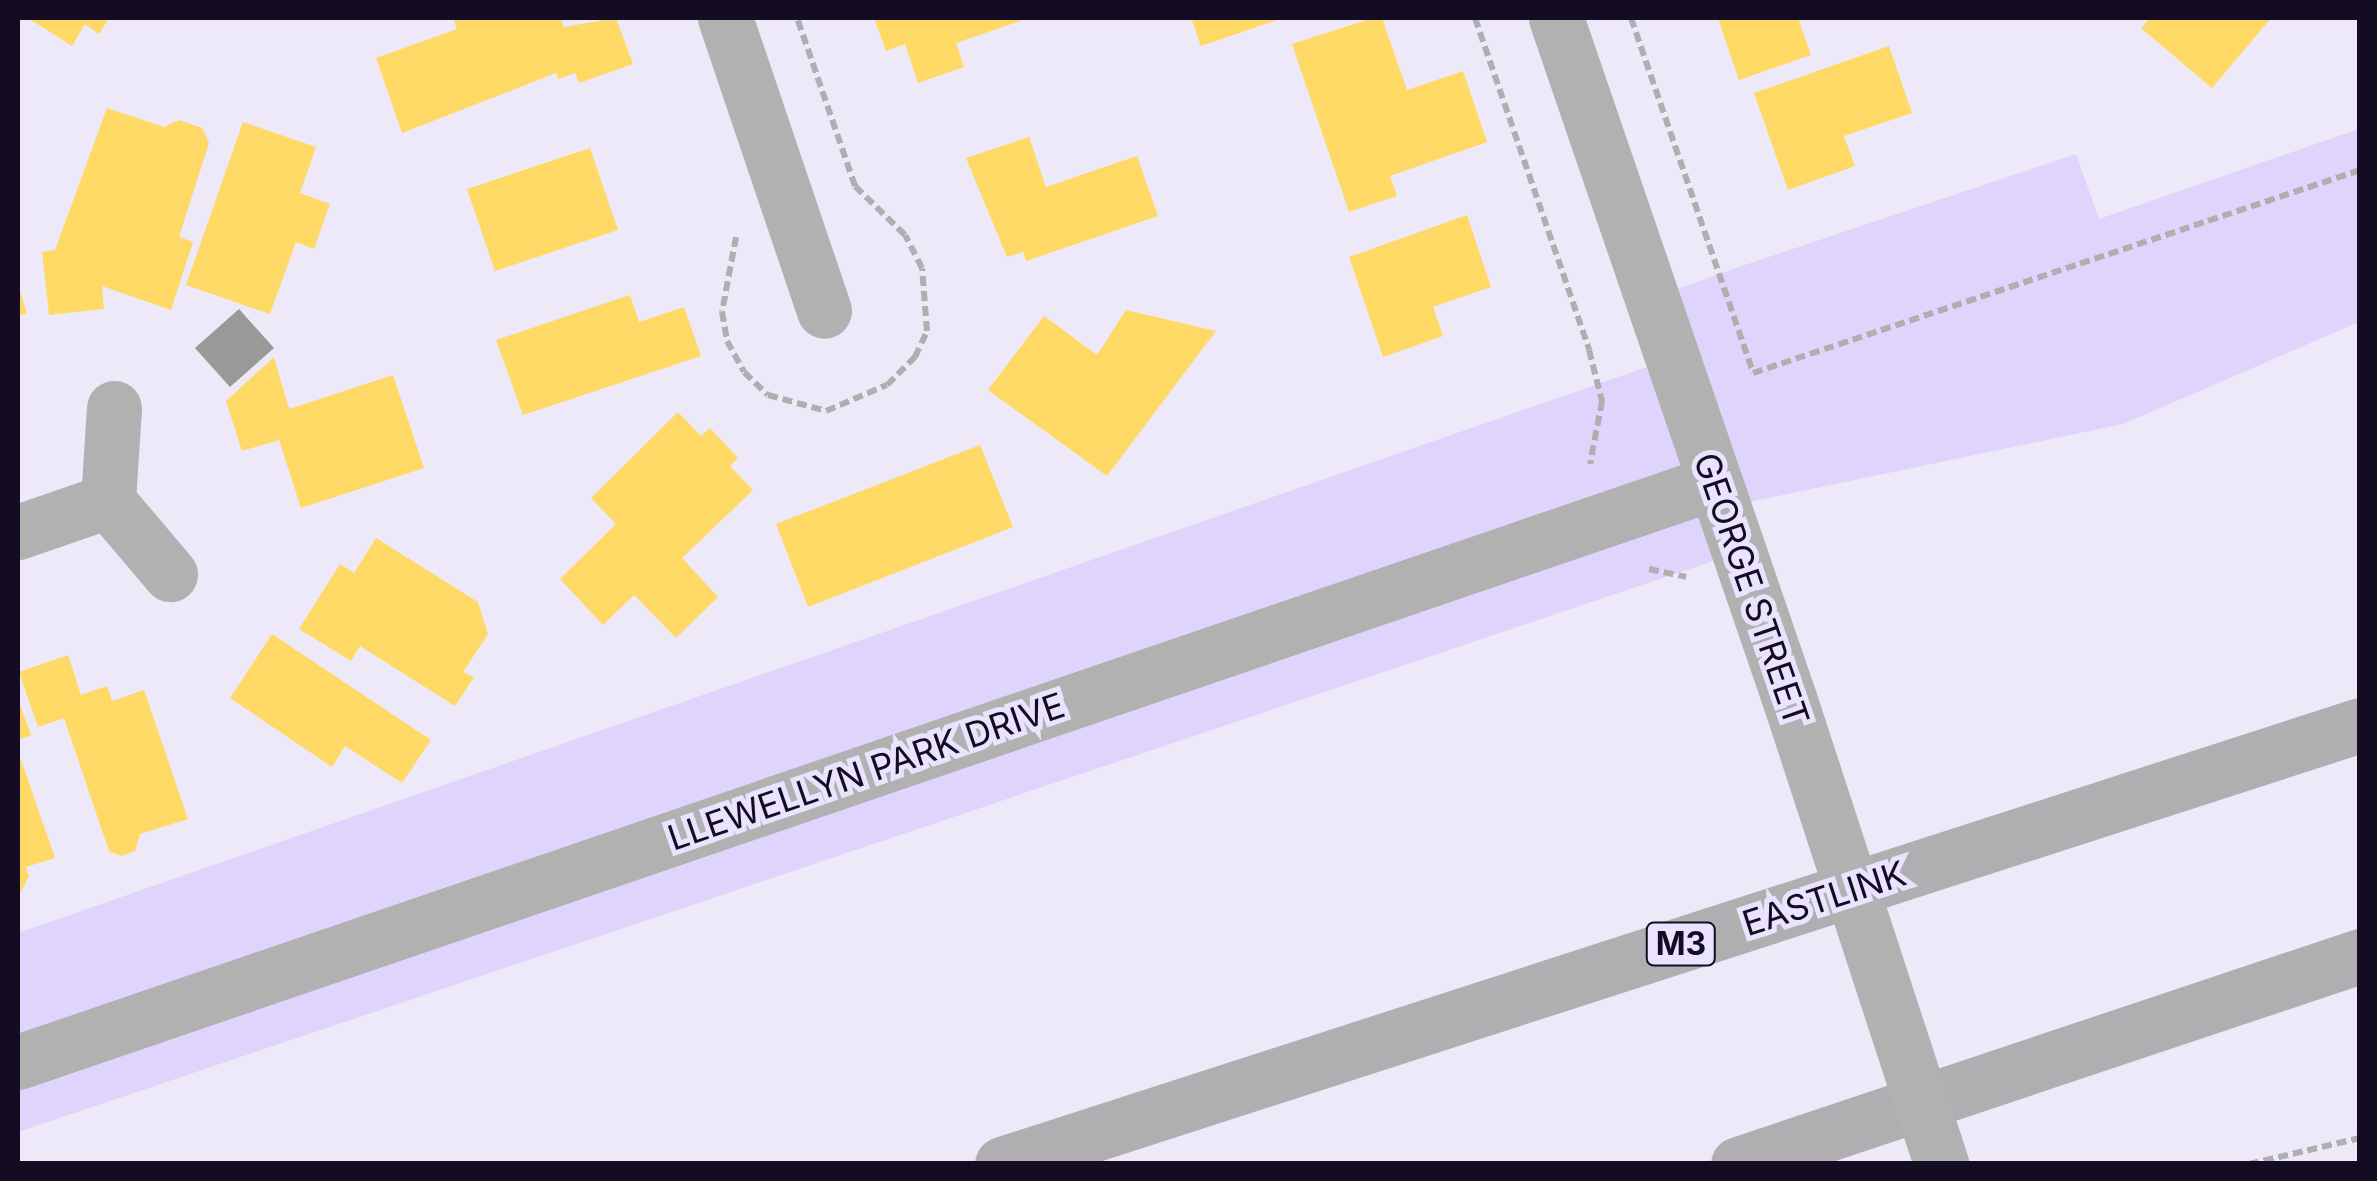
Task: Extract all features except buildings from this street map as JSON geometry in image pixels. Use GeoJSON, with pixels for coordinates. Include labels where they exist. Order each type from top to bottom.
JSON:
{"type":"FeatureCollection","features":[{"type":"Feature","properties":{"kind":"highway","name":"EASTLINK"},"geometry":{"type":"LineString","coordinates":[[1002,1164],[2360,725]]}},
{"type":"Feature","properties":{"kind":"highway"},"geometry":{"type":"LineString","coordinates":[[1738,1164],[2360,956]]}},
{"type":"Feature","properties":{"kind":"street"},"geometry":{"type":"LineString","coordinates":[[725,18],[824,311]]}},
{"type":"Feature","properties":{"kind":"street","name":"GEORGE STREET"},"geometry":{"type":"LineString","coordinates":[[1556,18],[1790,700],[1942,1164]]}},
{"type":"Feature","properties":{"kind":"street"},"geometry":{"type":"LineString","coordinates":[[114,408],[108,501],[170,574]]}},
{"type":"Feature","properties":{"kind":"street","name":"LLEWELLYN PARK DRIVE"},"geometry":{"type":"LineString","coordinates":[[18,1062],[1716,482]]}},
{"type":"Feature","properties":{"kind":"street"},"geometry":{"type":"LineString","coordinates":[[18,532],[108,501]]}},
{"type":"Feature","properties":{"kind":"path"},"geometry":{"type":"LineString","coordinates":[[1475,18],[1589,350],[1602,402],[1588,457],[1608,518],[1630,563],[1693,579]]}},
{"type":"Feature","properties":{"kind":"path"},"geometry":{"type":"LineString","coordinates":[[1631,18],[1753,373],[2360,170]]}},
{"type":"Feature","properties":{"kind":"path"},"geometry":{"type":"LineString","coordinates":[[2250,1164],[2360,1138]]}},
{"type":"Feature","properties":{"kind":"shaded area"},"geometry":{"type":"Polygon","coordinates":[[[2359,129],[2359,322],[2123,424],[1725,507],[1740,552],[18,1132],[18,933],[1673,358],[1652,298],[1736,268],[2076,154],[2099,219],[2359,129]]]}}]}
